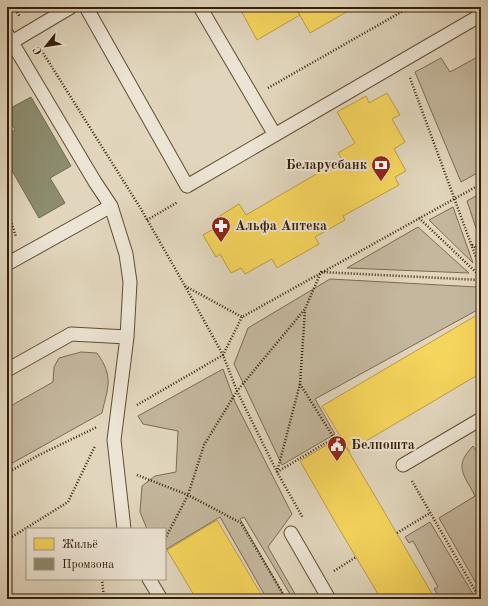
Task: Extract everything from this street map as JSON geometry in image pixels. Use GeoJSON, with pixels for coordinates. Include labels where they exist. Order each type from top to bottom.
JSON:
{"type":"FeatureCollection","features":[{"type":"Feature","properties":{"kind":"lane"},"geometry":{"type":"LineString","coordinates":[[71,7],[29,31],[10,38],[95,182],[111,206],[126,254],[130,282],[127,337],[114,440],[124,528]]}},
{"type":"Feature","properties":{"kind":"lane"},"geometry":{"type":"LineString","coordinates":[[86,7],[187,186],[481,15]]}},
{"type":"Feature","properties":{"kind":"lane"},"geometry":{"type":"LineString","coordinates":[[200,7],[275,135]]}},
{"type":"Feature","properties":{"kind":"lane"},"geometry":{"type":"LineString","coordinates":[[7,264],[111,206]]}},
{"type":"Feature","properties":{"kind":"lane"},"geometry":{"type":"LineString","coordinates":[[7,370],[71,334],[127,337]]}},
{"type":"Feature","properties":{"kind":"lane"},"geometry":{"type":"LineString","coordinates":[[403,465],[481,419]]}},
{"type":"Feature","properties":{"kind":"lane"},"geometry":{"type":"LineString","coordinates":[[291,533],[329,599]]}},
{"type":"Feature","properties":{"kind":"lane"},"geometry":{"type":"LineString","coordinates":[[150,580],[161,599]]}},
{"type":"Feature","properties":{"kind":"path"},"geometry":{"type":"LineString","coordinates":[[14,7],[141,209],[185,286],[223,355],[237,391],[277,472]]}},
{"type":"Feature","properties":{"kind":"path"},"geometry":{"type":"LineString","coordinates":[[252,97],[410,7]]}},
{"type":"Feature","properties":{"kind":"path"},"geometry":{"type":"LineString","coordinates":[[404,60],[481,271]]}},
{"type":"Feature","properties":{"kind":"path"},"geometry":{"type":"LineString","coordinates":[[223,355],[242,317],[481,184]]}},
{"type":"Feature","properties":{"kind":"path"},"geometry":{"type":"LineString","coordinates":[[7,209],[23,255]]}},
{"type":"Feature","properties":{"kind":"path"},"geometry":{"type":"LineString","coordinates":[[419,218],[481,277]]}},
{"type":"Feature","properties":{"kind":"path"},"geometry":{"type":"LineString","coordinates":[[471,244],[481,251]]}},
{"type":"Feature","properties":{"kind":"path"},"geometry":{"type":"LineString","coordinates":[[321,272],[481,280]]}},
{"type":"Feature","properties":{"kind":"path"},"geometry":{"type":"LineString","coordinates":[[166,536],[188,495],[204,445],[237,391],[305,309],[321,272]]}},
{"type":"Feature","properties":{"kind":"path"},"geometry":{"type":"LineString","coordinates":[[185,286],[242,317]]}},
{"type":"Feature","properties":{"kind":"path"},"geometry":{"type":"LineString","coordinates":[[277,472],[300,384],[305,309]]}},
{"type":"Feature","properties":{"kind":"path"},"geometry":{"type":"LineString","coordinates":[[277,472],[334,438],[300,384]]}},
{"type":"Feature","properties":{"kind":"path"},"geometry":{"type":"LineString","coordinates":[[26,528],[68,502],[96,444]]}},
{"type":"Feature","properties":{"kind":"path"},"geometry":{"type":"LineString","coordinates":[[116,465],[128,472],[188,495],[241,523],[286,599]]}},
{"type":"Feature","properties":{"kind":"path"},"geometry":{"type":"LineString","coordinates":[[403,465],[480,599]]}},
{"type":"Feature","properties":{"kind":"path"},"geometry":{"type":"LineString","coordinates":[[397,533],[430,513]]}},
{"type":"Feature","properties":{"kind":"path"},"geometry":{"type":"LineString","coordinates":[[7,540],[26,528]]}},
{"type":"Feature","properties":{"kind":"path"},"geometry":{"type":"LineString","coordinates":[[333,571],[356,557]]}},
{"type":"Feature","properties":{"kind":"path"},"geometry":{"type":"LineString","coordinates":[[102,580],[104,599]]}},
{"type":"Feature","properties":{"kind":"shaded area"},"geometry":{"type":"Polygon","coordinates":[[[481,55],[481,171],[461,182],[415,72],[441,58],[450,72],[481,55]]]}},
{"type":"Feature","properties":{"kind":"shaded area"},"geometry":{"type":"Polygon","coordinates":[[[481,193],[481,243],[467,201],[481,193]]]}},
{"type":"Feature","properties":{"kind":"shaded area"},"geometry":{"type":"Polygon","coordinates":[[[453,207],[473,263],[429,220],[453,207]]]}},
{"type":"Feature","properties":{"kind":"shaded area"},"geometry":{"type":"Polygon","coordinates":[[[418,227],[469,273],[347,268],[418,227]]]}},
{"type":"Feature","properties":{"kind":"shaded area"},"geometry":{"type":"Polygon","coordinates":[[[330,279],[477,287],[481,296],[481,308],[315,399],[335,434],[282,465],[234,364],[248,328],[330,279]]]}},
{"type":"Feature","properties":{"kind":"shaded area"},"geometry":{"type":"Polygon","coordinates":[[[81,352],[97,353],[106,369],[108,375],[108,388],[102,413],[7,466],[7,408],[53,382],[54,367],[59,358],[81,352]]]}},
{"type":"Feature","properties":{"kind":"shaded area"},"geometry":{"type":"Polygon","coordinates":[[[223,369],[235,402],[292,514],[268,547],[298,599],[293,599],[244,517],[240,519],[286,599],[267,599],[220,517],[166,549],[166,528],[147,528],[140,512],[142,486],[155,476],[176,472],[178,431],[143,424],[138,416],[223,369]]]}},
{"type":"Feature","properties":{"kind":"shaded area"},"geometry":{"type":"Polygon","coordinates":[[[473,446],[481,458],[481,592],[439,518],[475,496],[462,471],[463,460],[473,446]]]}},
{"type":"Feature","properties":{"kind":"shaded area"},"geometry":{"type":"Polygon","coordinates":[[[430,522],[476,599],[441,599],[434,589],[438,587],[413,541],[409,543],[405,537],[430,522]]]}},
{"type":"Feature","properties":{"kind":"building: Жильё"},"geometry":{"type":"Polygon","coordinates":[[[239,7],[295,7],[300,15],[257,40],[239,7]]]}},
{"type":"Feature","properties":{"kind":"building: Жильё"},"geometry":{"type":"Polygon","coordinates":[[[295,7],[355,7],[310,33],[295,7]]]}},
{"type":"Feature","properties":{"kind":"building: Жильё"},"geometry":{"type":"Polygon","coordinates":[[[387,93],[400,115],[392,119],[405,142],[394,149],[406,171],[395,177],[399,185],[343,216],[345,220],[315,237],[319,244],[277,268],[272,259],[245,274],[241,268],[231,273],[220,254],[216,257],[203,235],[219,226],[215,219],[239,204],[246,215],[342,159],[338,153],[355,143],[337,112],[366,96],[369,103],[387,93]]]}},
{"type":"Feature","properties":{"kind":"building: Жильё"},"geometry":{"type":"Polygon","coordinates":[[[477,315],[481,322],[481,373],[349,451],[322,406],[477,315]]]}},
{"type":"Feature","properties":{"kind":"building: Жильё"},"geometry":{"type":"Polygon","coordinates":[[[340,437],[435,599],[381,599],[341,532],[300,461],[340,437]]]}},
{"type":"Feature","properties":{"kind":"building: Жильё"},"geometry":{"type":"Polygon","coordinates":[[[217,520],[264,599],[196,599],[167,550],[217,520]]]}},
{"type":"Feature","properties":{"kind":"building: Промзона"},"geometry":{"type":"Polygon","coordinates":[[[31,97],[71,166],[50,178],[65,203],[39,218],[7,162],[7,134],[15,130],[7,116],[7,110],[31,97]]]}},
{"type":"Feature","properties":{"kind":"place","name":"Беларусбанк"},"geometry":{"type":"Point","coordinates":[381,182]}},
{"type":"Feature","properties":{"kind":"place","name":"Альфа Аптека"},"geometry":{"type":"Point","coordinates":[221,243]}},
{"type":"Feature","properties":{"kind":"place","name":"Белпошта"},"geometry":{"type":"Point","coordinates":[337,462]}}]}
